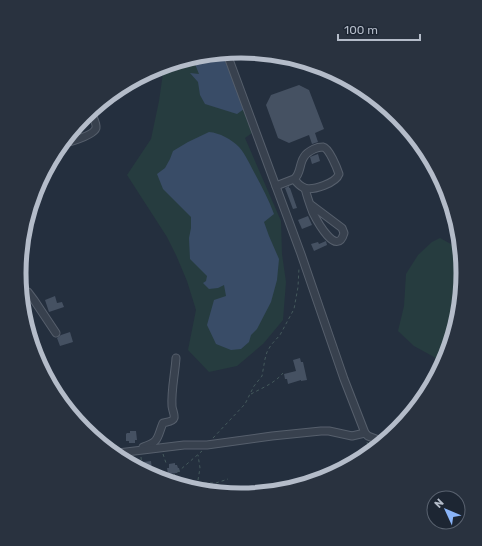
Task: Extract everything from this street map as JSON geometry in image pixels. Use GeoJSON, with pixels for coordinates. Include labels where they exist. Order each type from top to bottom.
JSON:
{"type":"FeatureCollection","features":[{"type":"Feature","properties":{"kind":"street"},"geometry":{"type":"LineString","coordinates":[[228,58],[301,254],[344,379],[365,433],[368,436],[377,440]]}},
{"type":"Feature","properties":{"kind":"street"},"geometry":{"type":"LineString","coordinates":[[70,141],[94,131],[96,125],[93,117]]}},
{"type":"Feature","properties":{"kind":"street"},"geometry":{"type":"LineString","coordinates":[[276,186],[298,176],[305,154],[313,149],[321,147],[328,151],[338,170],[339,176],[329,183],[312,189],[300,186],[294,179]]}},
{"type":"Feature","properties":{"kind":"street"},"geometry":{"type":"LineString","coordinates":[[305,188],[310,204],[322,228],[335,242],[339,242],[344,233],[342,228],[310,204]]}},
{"type":"Feature","properties":{"kind":"street"},"geometry":{"type":"LineString","coordinates":[[27,292],[56,333]]}},
{"type":"Feature","properties":{"kind":"street"},"geometry":{"type":"LineString","coordinates":[[138,451],[154,443],[163,423],[174,419],[172,403],[176,358]]}},
{"type":"Feature","properties":{"kind":"street"},"geometry":{"type":"LineString","coordinates":[[123,453],[184,445],[207,446],[272,436],[320,431],[334,432],[350,436],[365,433]]}},
{"type":"Feature","properties":{"kind":"path"},"geometry":{"type":"LineString","coordinates":[[172,477],[207,446],[243,407],[254,386],[262,376],[265,359],[269,348],[280,335],[294,309],[298,287],[299,267]]}},
{"type":"Feature","properties":{"kind":"path"},"geometry":{"type":"LineString","coordinates":[[250,394],[273,383],[280,378],[283,373]]}},
{"type":"Feature","properties":{"kind":"path"},"geometry":{"type":"LineString","coordinates":[[160,448],[166,463]]}},
{"type":"Feature","properties":{"kind":"path"},"geometry":{"type":"LineString","coordinates":[[138,451],[141,463]]}},
{"type":"Feature","properties":{"kind":"path"},"geometry":{"type":"LineString","coordinates":[[197,484],[200,468],[198,454]]}},
{"type":"Feature","properties":{"kind":"path"},"geometry":{"type":"LineString","coordinates":[[200,484],[219,482],[228,479]]}},
{"type":"Feature","properties":{"kind":"green space"},"geometry":{"type":"Polygon","coordinates":[[[227,58],[252,133],[245,138],[281,221],[282,254],[286,282],[283,320],[263,344],[237,366],[209,372],[188,350],[196,310],[187,281],[167,237],[127,175],[151,139],[163,72],[185,65],[227,58]]]}},
{"type":"Feature","properties":{"kind":"green space"},"geometry":{"type":"Polygon","coordinates":[[[440,238],[454,246],[456,259],[456,287],[452,315],[445,342],[437,361],[434,357],[414,346],[398,331],[404,306],[406,274],[418,255],[432,242],[440,238]]]}},
{"type":"Feature","properties":{"kind":"water"},"geometry":{"type":"Polygon","coordinates":[[[224,58],[244,109],[237,114],[205,104],[200,95],[198,82],[190,73],[199,74],[195,64],[199,62],[224,58]]]}},
{"type":"Feature","properties":{"kind":"water"},"geometry":{"type":"Polygon","coordinates":[[[209,132],[229,139],[241,150],[263,189],[274,214],[264,222],[279,259],[277,280],[271,302],[257,329],[251,335],[249,342],[241,349],[231,350],[216,344],[207,325],[214,300],[226,296],[224,285],[218,288],[209,289],[203,283],[206,281],[207,276],[190,259],[189,238],[191,217],[163,189],[157,174],[165,168],[173,151],[209,132]]]}},
{"type":"Feature","properties":{"kind":"building"},"geometry":{"type":"Polygon","coordinates":[[[299,85],[309,90],[324,129],[315,133],[318,142],[312,144],[309,135],[289,143],[278,138],[266,105],[271,95],[299,85]]]}},
{"type":"Feature","properties":{"kind":"building"},"geometry":{"type":"Polygon","coordinates":[[[318,154],[320,161],[312,164],[310,157],[318,154]]]}},
{"type":"Feature","properties":{"kind":"building"},"geometry":{"type":"Polygon","coordinates":[[[289,186],[297,208],[293,209],[285,188],[289,186]]]}},
{"type":"Feature","properties":{"kind":"building"},"geometry":{"type":"Polygon","coordinates":[[[308,216],[312,225],[302,229],[298,220],[308,216]]]}},
{"type":"Feature","properties":{"kind":"building"},"geometry":{"type":"Polygon","coordinates":[[[326,241],[327,245],[314,251],[311,244],[318,242],[319,244],[326,241]]]}},
{"type":"Feature","properties":{"kind":"building"},"geometry":{"type":"Polygon","coordinates":[[[55,296],[57,303],[62,302],[64,307],[49,312],[45,300],[55,296]]]}},
{"type":"Feature","properties":{"kind":"building"},"geometry":{"type":"Polygon","coordinates":[[[70,332],[73,342],[60,346],[57,338],[70,332]]]}},
{"type":"Feature","properties":{"kind":"building"},"geometry":{"type":"Polygon","coordinates":[[[300,358],[301,362],[303,362],[307,380],[301,380],[288,384],[284,374],[296,371],[293,360],[300,358]]]}},
{"type":"Feature","properties":{"kind":"building"},"geometry":{"type":"Polygon","coordinates":[[[130,431],[136,431],[137,440],[135,440],[135,443],[129,443],[129,441],[126,441],[126,434],[130,433],[130,431]]]}},
{"type":"Feature","properties":{"kind":"building"},"geometry":{"type":"Polygon","coordinates":[[[151,461],[152,469],[142,464],[143,462],[151,461]]]}},
{"type":"Feature","properties":{"kind":"building"},"geometry":{"type":"Polygon","coordinates":[[[175,463],[180,472],[168,474],[167,468],[169,468],[169,464],[175,463]]]}}]}
